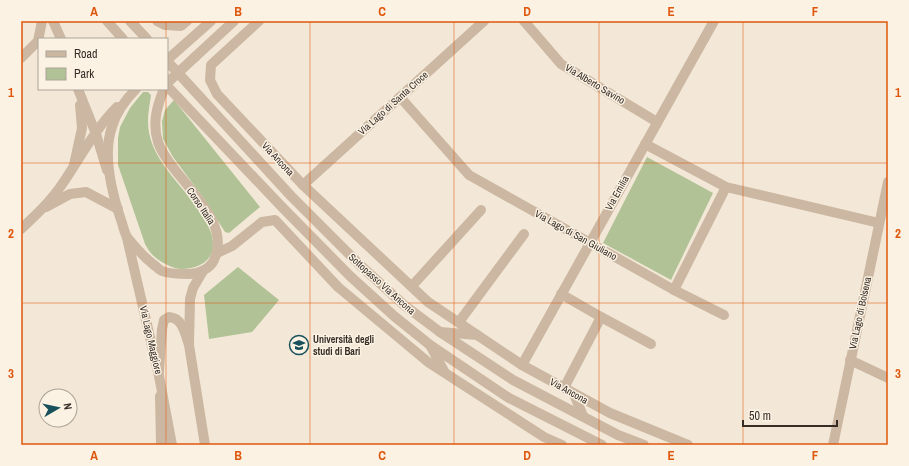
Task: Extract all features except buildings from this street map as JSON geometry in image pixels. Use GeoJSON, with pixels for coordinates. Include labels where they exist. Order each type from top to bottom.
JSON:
{"type":"FeatureCollection","features":[{"type":"Feature","properties":{"kind":"street"},"geometry":{"type":"LineString","coordinates":[[39,38],[42,21]]}},
{"type":"Feature","properties":{"kind":"street"},"geometry":{"type":"LineString","coordinates":[[53,21],[61,38]]}},
{"type":"Feature","properties":{"kind":"street"},"geometry":{"type":"LineString","coordinates":[[107,21],[122,38]]}},
{"type":"Feature","properties":{"kind":"street"},"geometry":{"type":"LineString","coordinates":[[130,21],[146,38]]}},
{"type":"Feature","properties":{"kind":"street"},"geometry":{"type":"LineString","coordinates":[[157,21],[165,25],[181,26],[187,21]]}},
{"type":"Feature","properties":{"kind":"street"},"geometry":{"type":"LineString","coordinates":[[168,60],[211,21]]}},
{"type":"Feature","properties":{"kind":"street"},"geometry":{"type":"LineString","coordinates":[[168,84],[234,21]]}},
{"type":"Feature","properties":{"kind":"street","name":"Via Ancona"},"geometry":{"type":"LineString","coordinates":[[259,21],[211,65],[210,80],[217,94],[303,185],[428,302],[478,336],[522,365],[610,414],[688,445]]}},
{"type":"Feature","properties":{"kind":"street","name":"Via Lago di Santa Croce"},"geometry":{"type":"LineString","coordinates":[[303,185],[484,21]]}},
{"type":"Feature","properties":{"kind":"street","name":"Via Alberto Savino"},"geometry":{"type":"LineString","coordinates":[[524,21],[561,64],[657,122]]}},
{"type":"Feature","properties":{"kind":"street","name":"Via Emilia"},"geometry":{"type":"LineString","coordinates":[[522,365],[714,21]]}},
{"type":"Feature","properties":{"kind":"street"},"geometry":{"type":"LineString","coordinates":[[21,58],[38,41]]}},
{"type":"Feature","properties":{"kind":"street","name":"Sottopasso Via Ancona"},"geometry":{"type":"LineString","coordinates":[[168,62],[291,196],[360,266],[404,305],[440,332],[513,380],[618,434],[644,445]]}},
{"type":"Feature","properties":{"kind":"street","name":"Sottopasso Via Ancona"},"geometry":{"type":"LineString","coordinates":[[168,86],[280,206],[344,270],[394,316],[430,344],[509,398],[602,445]]}},
{"type":"Feature","properties":{"kind":"street"},"geometry":{"type":"LineString","coordinates":[[21,229],[42,209],[63,184],[74,165],[112,112],[135,90]]}},
{"type":"Feature","properties":{"kind":"street"},"geometry":{"type":"LineString","coordinates":[[111,182],[108,148],[112,128],[120,110],[135,90]]}},
{"type":"Feature","properties":{"kind":"street","name":"Corso Italia"},"geometry":{"type":"LineString","coordinates":[[164,90],[156,110],[155,126],[158,142],[167,159],[206,210],[215,227],[218,239],[217,253]]}},
{"type":"Feature","properties":{"kind":"street"},"geometry":{"type":"LineString","coordinates":[[79,91],[96,134],[126,236],[149,261],[162,271],[190,275],[203,271]]}},
{"type":"Feature","properties":{"kind":"street"},"geometry":{"type":"LineString","coordinates":[[74,165],[82,128],[79,91]]}},
{"type":"Feature","properties":{"kind":"street","name":"Via Lago di San Giuliano"},"geometry":{"type":"LineString","coordinates":[[400,97],[469,175],[674,290],[724,315]]}},
{"type":"Feature","properties":{"kind":"street"},"geometry":{"type":"LineString","coordinates":[[645,144],[726,187],[879,223]]}},
{"type":"Feature","properties":{"kind":"street","name":"Via Lago di Bolsena"},"geometry":{"type":"LineString","coordinates":[[833,445],[879,223],[886,205],[888,182]]}},
{"type":"Feature","properties":{"kind":"street"},"geometry":{"type":"LineString","coordinates":[[674,290],[726,187]]}},
{"type":"Feature","properties":{"kind":"street"},"geometry":{"type":"LineString","coordinates":[[42,209],[70,194],[86,192],[118,209]]}},
{"type":"Feature","properties":{"kind":"street"},"geometry":{"type":"LineString","coordinates":[[412,286],[481,210]]}},
{"type":"Feature","properties":{"kind":"street"},"geometry":{"type":"LineString","coordinates":[[205,445],[189,345],[190,299],[192,288],[203,271],[212,263],[217,253],[232,246],[262,222],[275,220],[338,287],[428,362],[544,436],[562,445]]}},
{"type":"Feature","properties":{"kind":"street"},"geometry":{"type":"LineString","coordinates":[[459,322],[524,234]]}},
{"type":"Feature","properties":{"kind":"street","name":"Via Lago Maggiore"},"geometry":{"type":"LineString","coordinates":[[126,236],[159,376],[172,445]]}},
{"type":"Feature","properties":{"kind":"street"},"geometry":{"type":"LineString","coordinates":[[561,294],[652,344]]}},
{"type":"Feature","properties":{"kind":"street"},"geometry":{"type":"LineString","coordinates":[[161,445],[159,376],[164,320],[169,317],[175,317],[180,321],[189,345]]}},
{"type":"Feature","properties":{"kind":"street"},"geometry":{"type":"LineString","coordinates":[[564,388],[601,317]]}},
{"type":"Feature","properties":{"kind":"street"},"geometry":{"type":"LineString","coordinates":[[440,332],[478,336]]}},
{"type":"Feature","properties":{"kind":"street"},"geometry":{"type":"LineString","coordinates":[[430,344],[444,373]]}},
{"type":"Feature","properties":{"kind":"street"},"geometry":{"type":"LineString","coordinates":[[850,360],[888,378]]}},
{"type":"Feature","properties":{"kind":"street"},"geometry":{"type":"LineString","coordinates":[[574,394],[583,416]]}},
{"type":"Feature","properties":{"kind":"green space"},"geometry":{"type":"Polygon","coordinates":[[[143,92],[148,92],[151,95],[148,120],[149,134],[153,146],[167,170],[193,202],[209,227],[212,235],[213,250],[211,255],[199,266],[188,269],[178,269],[160,261],[149,251],[145,244],[118,165],[118,138],[120,127],[130,108],[143,92]]]}},
{"type":"Feature","properties":{"kind":"green space"},"geometry":{"type":"Polygon","coordinates":[[[174,100],[260,207],[229,233],[225,232],[202,196],[173,157],[163,139],[162,121],[165,110],[174,100]]]}},
{"type":"Feature","properties":{"kind":"green space"},"geometry":{"type":"Polygon","coordinates":[[[647,157],[713,193],[671,280],[603,243],[647,157]]]}},
{"type":"Feature","properties":{"kind":"green space"},"geometry":{"type":"Polygon","coordinates":[[[238,267],[279,300],[252,332],[209,339],[204,295],[238,267]]]}},
{"type":"Feature","properties":{"kind":"place","name":"Università degli studi di Bari"},"geometry":{"type":"Point","coordinates":[299,345]}}]}
